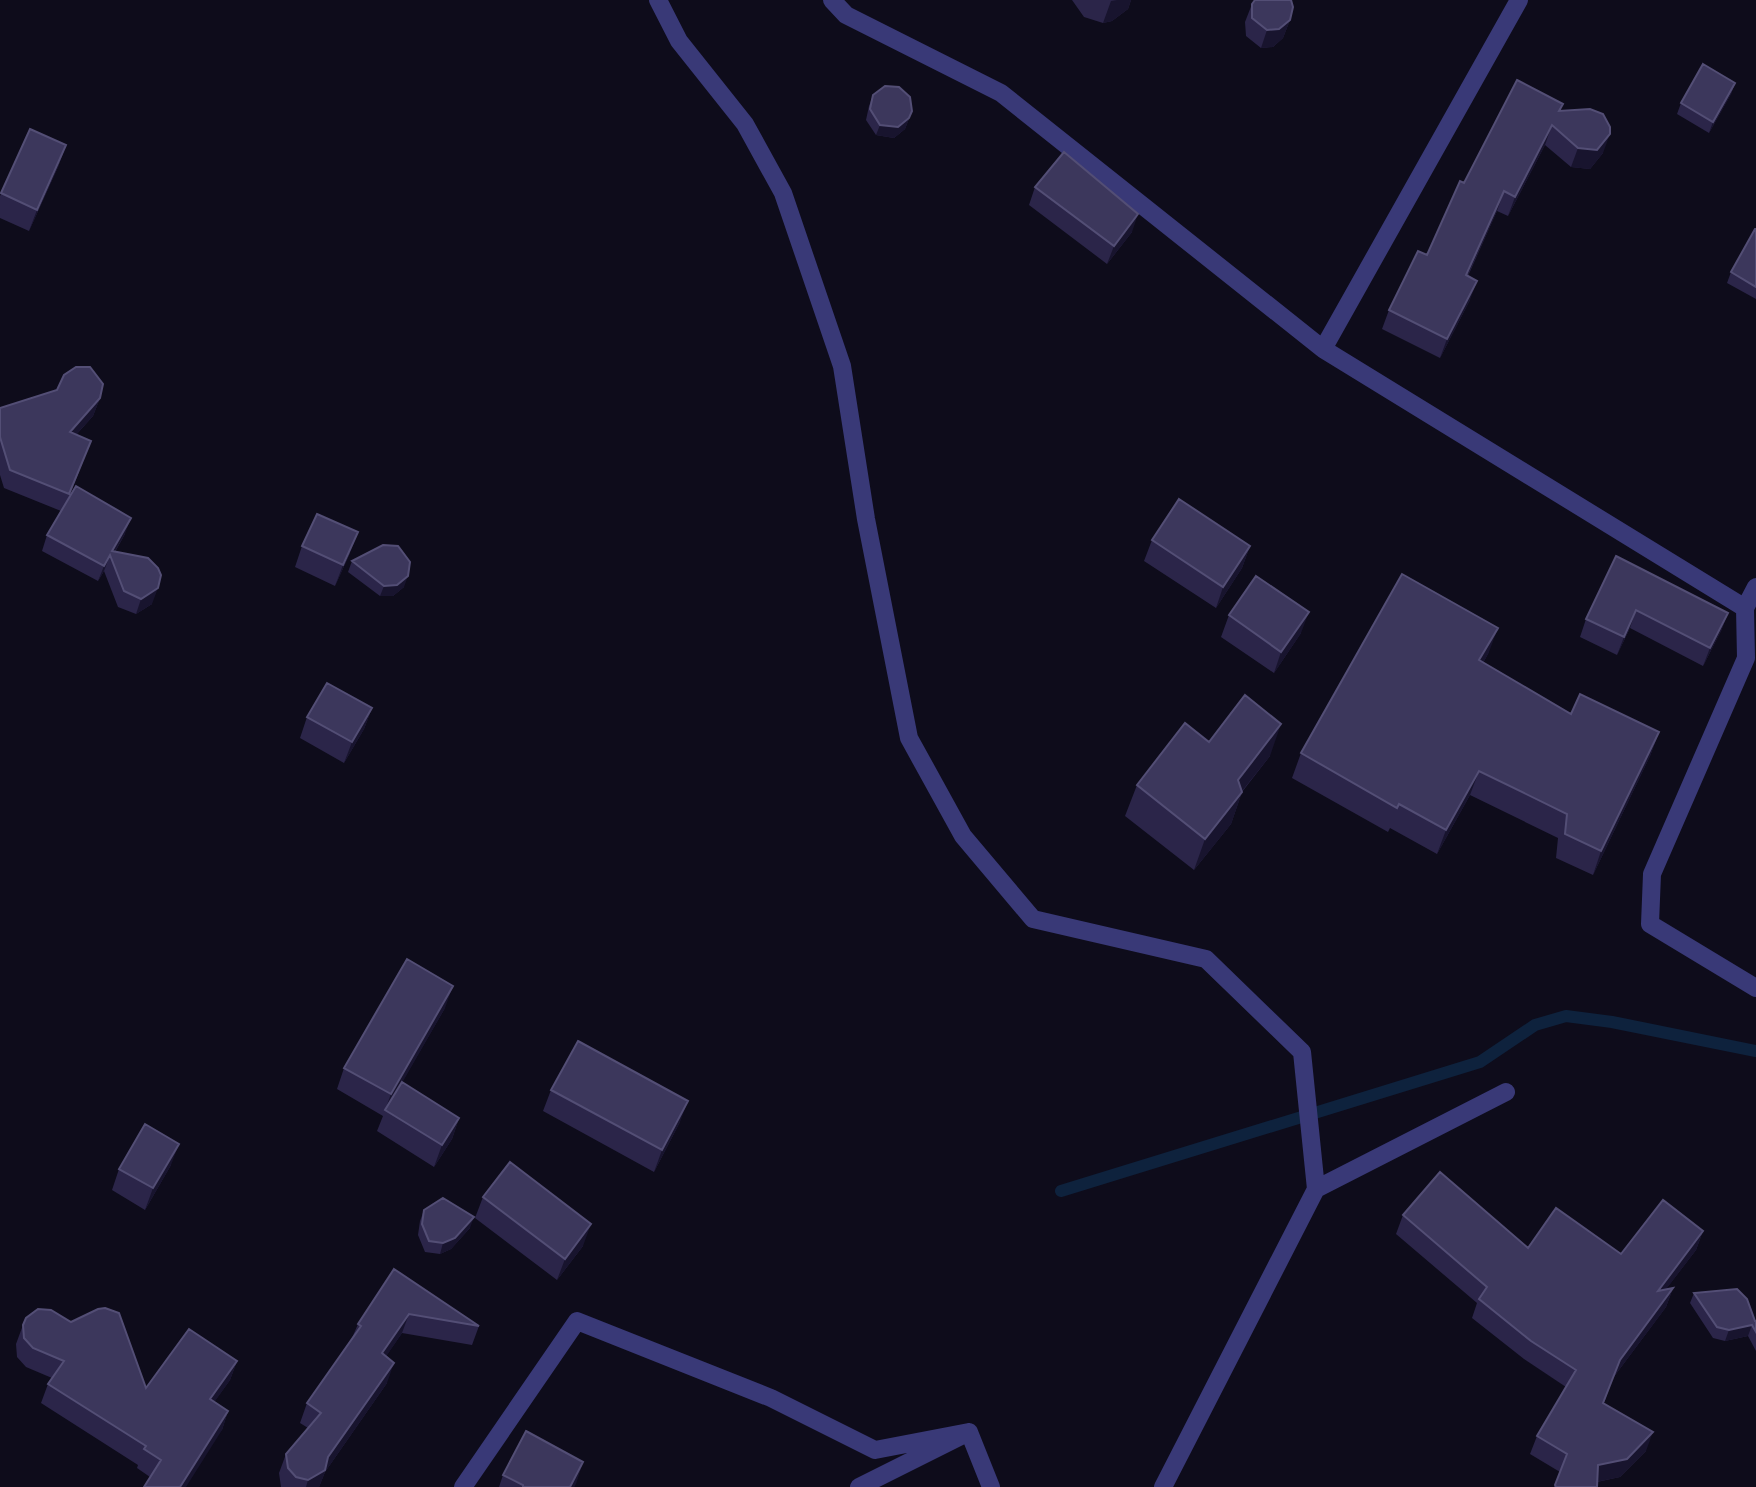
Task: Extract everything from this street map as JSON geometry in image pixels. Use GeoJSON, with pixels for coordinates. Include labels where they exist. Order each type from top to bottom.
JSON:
{"type":"FeatureCollection","features":[{"type":"Feature","properties":{"kind":"street"},"geometry":{"type":"LineString","coordinates":[[658,0],[679,41],[745,124],[783,193],[842,366],[866,519],[909,738],[963,836],[1033,919],[1206,959],[1302,1052],[1317,1189],[1163,1487]]}},
{"type":"Feature","properties":{"kind":"street"},"geometry":{"type":"LineString","coordinates":[[832,0],[846,15],[1001,93],[1324,349],[1745,608]]}},
{"type":"Feature","properties":{"kind":"street"},"geometry":{"type":"LineString","coordinates":[[1324,349],[1519,0]]}},
{"type":"Feature","properties":{"kind":"street"},"geometry":{"type":"LineString","coordinates":[[1756,587],[1745,608],[1746,658],[1652,874],[1650,924],[1756,988]]}},
{"type":"Feature","properties":{"kind":"street"},"geometry":{"type":"LineString","coordinates":[[1317,1189],[1506,1092]]}},
{"type":"Feature","properties":{"kind":"street"},"geometry":{"type":"LineString","coordinates":[[463,1487],[578,1321],[771,1398],[875,1450],[969,1432]]}},
{"type":"Feature","properties":{"kind":"street"},"geometry":{"type":"LineString","coordinates":[[859,1487],[969,1432]]}},
{"type":"Feature","properties":{"kind":"street"},"geometry":{"type":"LineString","coordinates":[[969,1432],[991,1487]]}},
{"type":"Feature","properties":{"kind":"building"},"geometry":{"type":"Polygon","coordinates":[[[1255,0],[1291,0],[1293,7],[1290,20],[1279,29],[1267,30],[1252,18],[1252,4],[1255,0]]]}},
{"type":"Feature","properties":{"kind":"building"},"geometry":{"type":"Polygon","coordinates":[[[1703,64],[1735,83],[1713,122],[1681,103],[1703,64]]]}},
{"type":"Feature","properties":{"kind":"building"},"geometry":{"type":"Polygon","coordinates":[[[1517,80],[1563,104],[1559,111],[1590,109],[1603,114],[1610,127],[1610,134],[1597,150],[1578,148],[1552,125],[1515,197],[1504,191],[1466,275],[1477,281],[1447,339],[1389,310],[1418,251],[1427,255],[1460,181],[1464,183],[1517,80]]]}},
{"type":"Feature","properties":{"kind":"building"},"geometry":{"type":"Polygon","coordinates":[[[885,86],[899,87],[910,97],[912,111],[909,118],[898,127],[880,125],[870,109],[873,95],[885,86]]]}},
{"type":"Feature","properties":{"kind":"building"},"geometry":{"type":"Polygon","coordinates":[[[30,129],[66,145],[37,210],[1,193],[30,129]]]}},
{"type":"Feature","properties":{"kind":"building"},"geometry":{"type":"Polygon","coordinates":[[[1064,152],[1138,214],[1114,246],[1035,187],[1064,152]]]}},
{"type":"Feature","properties":{"kind":"building"},"geometry":{"type":"Polygon","coordinates":[[[1756,229],[1756,287],[1731,272],[1756,229]]]}},
{"type":"Feature","properties":{"kind":"building"},"geometry":{"type":"Polygon","coordinates":[[[76,367],[90,367],[103,384],[100,398],[70,432],[91,441],[69,494],[10,470],[0,437],[0,408],[57,390],[64,375],[76,367]]]}},
{"type":"Feature","properties":{"kind":"building"},"geometry":{"type":"Polygon","coordinates":[[[76,486],[131,518],[112,551],[148,558],[161,575],[158,588],[141,599],[124,591],[110,555],[104,566],[47,535],[76,486]]]}},
{"type":"Feature","properties":{"kind":"building"},"geometry":{"type":"Polygon","coordinates":[[[1179,499],[1250,546],[1223,587],[1152,540],[1179,499]]]}},
{"type":"Feature","properties":{"kind":"building"},"geometry":{"type":"Polygon","coordinates":[[[317,514],[358,532],[343,565],[302,546],[317,514]]]}},
{"type":"Feature","properties":{"kind":"building"},"geometry":{"type":"Polygon","coordinates":[[[383,545],[398,546],[410,562],[408,576],[397,585],[384,586],[352,561],[383,545]]]}},
{"type":"Feature","properties":{"kind":"building"},"geometry":{"type":"Polygon","coordinates":[[[1616,556],[1728,613],[1710,648],[1636,610],[1624,637],[1586,619],[1616,556]]]}},
{"type":"Feature","properties":{"kind":"building"},"geometry":{"type":"Polygon","coordinates":[[[1402,574],[1498,628],[1479,660],[1571,714],[1580,694],[1659,732],[1601,851],[1565,834],[1567,814],[1479,771],[1446,830],[1399,804],[1397,808],[1301,753],[1402,574]]]}},
{"type":"Feature","properties":{"kind":"building"},"geometry":{"type":"Polygon","coordinates":[[[1256,576],[1309,612],[1281,652],[1229,615],[1256,576]]]}},
{"type":"Feature","properties":{"kind":"building"},"geometry":{"type":"Polygon","coordinates":[[[327,683],[372,708],[352,742],[307,717],[327,683]]]}},
{"type":"Feature","properties":{"kind":"building"},"geometry":{"type":"Polygon","coordinates":[[[1245,695],[1281,724],[1238,780],[1242,792],[1205,839],[1137,785],[1185,723],[1209,742],[1245,695]]]}},
{"type":"Feature","properties":{"kind":"building"},"geometry":{"type":"Polygon","coordinates":[[[407,959],[453,986],[391,1094],[344,1068],[407,959]]]}},
{"type":"Feature","properties":{"kind":"building"},"geometry":{"type":"Polygon","coordinates":[[[578,1041],[688,1101],[662,1150],[551,1090],[578,1041]]]}},
{"type":"Feature","properties":{"kind":"building"},"geometry":{"type":"Polygon","coordinates":[[[402,1082],[459,1118],[442,1145],[385,1110],[402,1082]]]}},
{"type":"Feature","properties":{"kind":"building"},"geometry":{"type":"Polygon","coordinates":[[[145,1124],[179,1144],[153,1188],[119,1169],[145,1124]]]}},
{"type":"Feature","properties":{"kind":"building"},"geometry":{"type":"Polygon","coordinates":[[[510,1162],[591,1224],[565,1259],[483,1197],[510,1162]]]}},
{"type":"Feature","properties":{"kind":"building"},"geometry":{"type":"Polygon","coordinates":[[[1440,1172],[1528,1248],[1556,1208],[1621,1254],[1663,1200],[1703,1231],[1658,1291],[1673,1288],[1620,1360],[1603,1403],[1653,1432],[1627,1459],[1598,1465],[1597,1487],[1556,1487],[1567,1454],[1537,1436],[1576,1370],[1531,1341],[1479,1299],[1487,1287],[1403,1215],[1440,1172]]]}},
{"type":"Feature","properties":{"kind":"building"},"geometry":{"type":"Polygon","coordinates":[[[443,1198],[474,1217],[455,1238],[443,1243],[429,1241],[422,1224],[424,1210],[443,1198]]]}},
{"type":"Feature","properties":{"kind":"building"},"geometry":{"type":"Polygon","coordinates":[[[394,1269],[479,1326],[409,1314],[382,1353],[394,1363],[328,1457],[325,1470],[308,1480],[296,1477],[288,1468],[286,1454],[321,1413],[307,1403],[361,1326],[358,1324],[394,1269]]]}},
{"type":"Feature","properties":{"kind":"building"},"geometry":{"type":"Polygon","coordinates":[[[1737,1289],[1747,1299],[1756,1321],[1756,1332],[1752,1325],[1729,1330],[1717,1327],[1694,1293],[1737,1289]]]}},
{"type":"Feature","properties":{"kind":"building"},"geometry":{"type":"Polygon","coordinates":[[[105,1308],[119,1313],[146,1388],[189,1329],[237,1361],[210,1399],[228,1411],[180,1487],[144,1487],[161,1460],[144,1449],[146,1446],[48,1384],[64,1361],[33,1348],[24,1338],[23,1325],[26,1318],[38,1309],[51,1310],[71,1322],[105,1308]]]}},
{"type":"Feature","properties":{"kind":"building"},"geometry":{"type":"Polygon","coordinates":[[[526,1431],[583,1462],[570,1487],[523,1487],[503,1475],[526,1431]]]}},
{"type":"Feature","properties":{"kind":"waterway"},"geometry":{"type":"LineString","coordinates":[[1061,1191],[1480,1062],[1535,1025],[1566,1016],[1612,1022],[1756,1051]]}}]}
